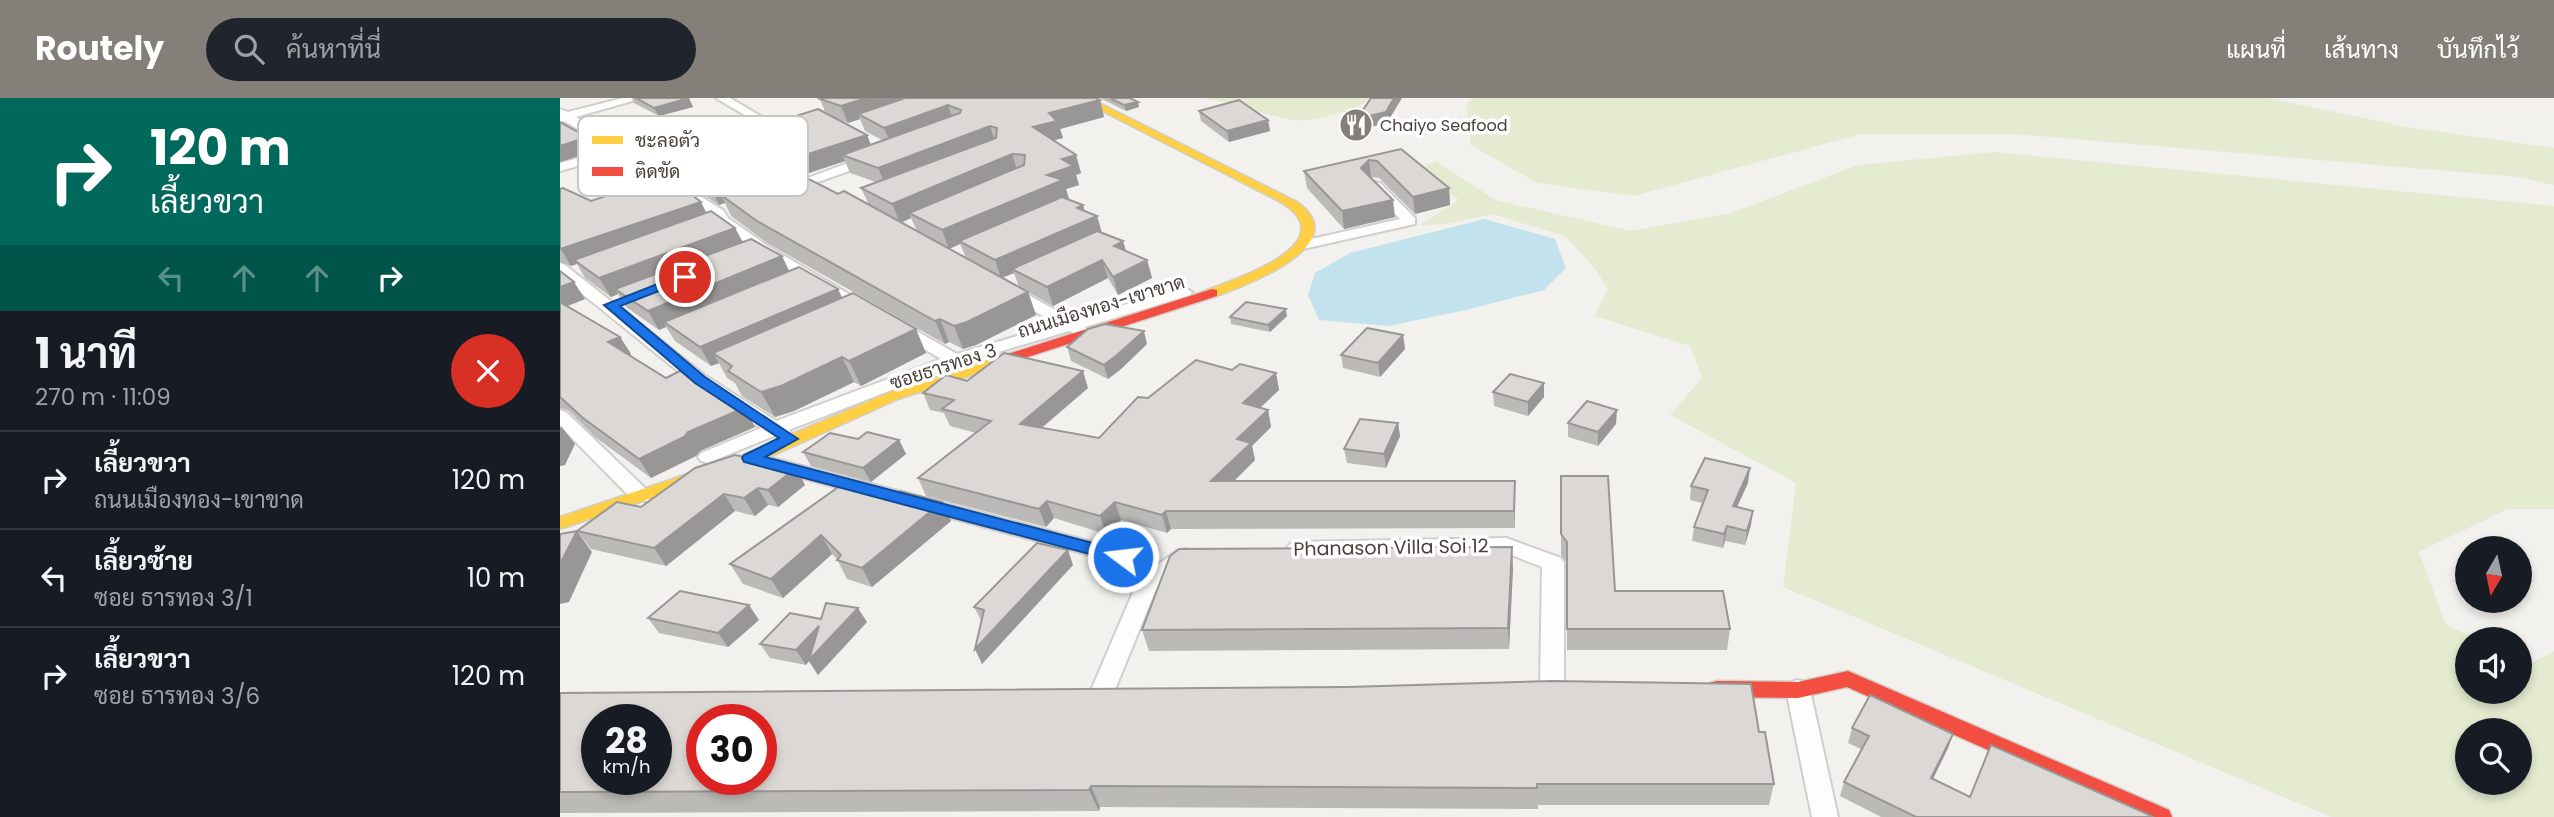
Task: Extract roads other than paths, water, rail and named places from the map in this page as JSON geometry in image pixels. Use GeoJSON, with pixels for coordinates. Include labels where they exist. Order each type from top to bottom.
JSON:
{"type":"FeatureCollection","features":[{"type":"Feature","properties":{"kind":"street"},"geometry":{"type":"LineString","coordinates":[[562,116],[637,98]]}},
{"type":"Feature","properties":{"kind":"street"},"geometry":{"type":"LineString","coordinates":[[722,98],[754,116]]}},
{"type":"Feature","properties":{"kind":"street"},"geometry":{"type":"LineString","coordinates":[[1082,98],[1281,198],[1303,213],[1308,226],[1303,245],[1410,221],[1372,183]]}},
{"type":"Feature","properties":{"kind":"street"},"geometry":{"type":"LineString","coordinates":[[562,116],[578,125]]}},
{"type":"Feature","properties":{"kind":"street"},"geometry":{"type":"LineString","coordinates":[[808,181],[890,152]]}},
{"type":"Feature","properties":{"kind":"street"},"geometry":{"type":"LineString","coordinates":[[560,167],[578,162]]}},
{"type":"Feature","properties":{"kind":"street"},"geometry":{"type":"LineString","coordinates":[[693,196],[720,217],[754,250],[809,276],[962,365]]}},
{"type":"Feature","properties":{"kind":"street","name":"ถนนเมืองทอง-เขาขาด"},"geometry":{"type":"LineString","coordinates":[[1079,330],[1205,296],[1265,271],[1297,253],[1303,245]]}},
{"type":"Feature","properties":{"kind":"street"},"geometry":{"type":"LineString","coordinates":[[560,523],[750,458],[783,434],[706,377],[617,303],[571,271]]}},
{"type":"Feature","properties":{"kind":"street"},"geometry":{"type":"LineString","coordinates":[[785,286],[809,276]]}},
{"type":"Feature","properties":{"kind":"street"},"geometry":{"type":"LineString","coordinates":[[1003,283],[1079,330]]}},
{"type":"Feature","properties":{"kind":"street","name":"ซอยธารทอง 3"},"geometry":{"type":"LineString","coordinates":[[708,457],[783,434],[831,405],[1079,330],[1184,292]]}},
{"type":"Feature","properties":{"kind":"street"},"geometry":{"type":"LineString","coordinates":[[840,319],[876,315]]}},
{"type":"Feature","properties":{"kind":"street"},"geometry":{"type":"LineString","coordinates":[[560,416],[640,496]]}},
{"type":"Feature","properties":{"kind":"street"},"geometry":{"type":"LineString","coordinates":[[750,458],[1123,557]]}},
{"type":"Feature","properties":{"kind":"street","name":"Phanason Villa Soi 12"},"geometry":{"type":"LineString","coordinates":[[1274,550],[1506,545],[1553,563],[1552,688]]}},
{"type":"Feature","properties":{"kind":"street"},"geometry":{"type":"LineString","coordinates":[[1101,695],[1147,584],[1192,551],[1205,551]]}},
{"type":"Feature","properties":{"kind":"street"},"geometry":{"type":"LineString","coordinates":[[1702,689],[1798,691],[1848,679],[2161,817]]}},
{"type":"Feature","properties":{"kind":"street"},"geometry":{"type":"LineString","coordinates":[[1798,691],[1825,817]]}},
{"type":"Feature","properties":{"kind":"water"},"geometry":{"type":"Polygon","coordinates":[[[1484,219],[1555,239],[1566,268],[1544,290],[1466,310],[1388,326],[1319,320],[1308,295],[1315,273],[1350,253],[1484,219]]]}},
{"type":"Feature","properties":{"kind":"place","name":"Chaiyo Seafood"},"geometry":{"type":"Point","coordinates":[1356,125]}}]}
